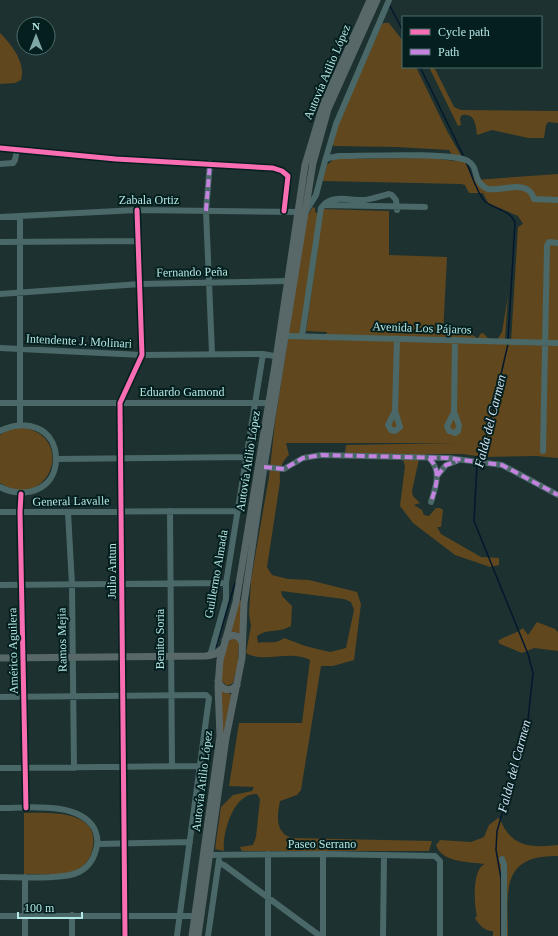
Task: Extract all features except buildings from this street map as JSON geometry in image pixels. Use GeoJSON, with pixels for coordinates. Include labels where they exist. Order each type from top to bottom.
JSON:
{"type":"FeatureCollection","features":[{"type":"Feature","properties":{"kind":"main road","name":"Autovía Atilio López"},"geometry":{"type":"LineString","coordinates":[[192,936],[220,736],[218,672],[236,602],[269,403],[279,357],[286,336],[302,212],[306,165],[323,105],[370,0]]}},
{"type":"Feature","properties":{"kind":"main road","name":"Autovía Atilio López"},"geometry":{"type":"LineString","coordinates":[[198,936],[226,738],[242,658],[244,602],[264,468],[288,281],[313,163],[328,109],[377,0]]}},
{"type":"Feature","properties":{"kind":"main road"},"geometry":{"type":"LineString","coordinates":[[225,640],[229,636],[234,635],[241,639],[242,645]]}},
{"type":"Feature","properties":{"kind":"main road"},"geometry":{"type":"LineString","coordinates":[[0,658],[23,660],[73,660],[172,658],[210,656],[223,648]]}},
{"type":"Feature","properties":{"kind":"main road"},"geometry":{"type":"LineString","coordinates":[[172,658],[210,661],[215,665],[218,672]]}},
{"type":"Feature","properties":{"kind":"main road"},"geometry":{"type":"LineString","coordinates":[[0,662],[23,660]]}},
{"type":"Feature","properties":{"kind":"main road"},"geometry":{"type":"LineString","coordinates":[[218,680],[220,686],[225,689],[230,690],[237,686]]}},
{"type":"Feature","properties":{"kind":"street"},"geometry":{"type":"LineString","coordinates":[[302,212],[316,195],[336,124],[390,0]]}},
{"type":"Feature","properties":{"kind":"street"},"geometry":{"type":"LineString","coordinates":[[0,148],[116,159],[264,166],[282,171],[288,176],[284,212]]}},
{"type":"Feature","properties":{"kind":"street"},"geometry":{"type":"LineString","coordinates":[[0,164],[13,163],[17,150]]}},
{"type":"Feature","properties":{"kind":"street"},"geometry":{"type":"LineString","coordinates":[[325,161],[328,158],[339,156],[435,156],[458,158],[468,161],[473,165],[478,182],[488,190],[512,187],[529,191],[534,198],[558,200]]}},
{"type":"Feature","properties":{"kind":"street"},"geometry":{"type":"LineString","coordinates":[[210,163],[206,211],[212,353]]}},
{"type":"Feature","properties":{"kind":"street"},"geometry":{"type":"LineString","coordinates":[[302,336],[321,208],[334,198],[363,200],[389,194],[396,200],[396,208]]}},
{"type":"Feature","properties":{"kind":"street"},"geometry":{"type":"LineString","coordinates":[[324,205],[396,208],[425,207]]}},
{"type":"Feature","properties":{"kind":"street","name":"Zabala Ortiz"},"geometry":{"type":"LineString","coordinates":[[0,217],[137,210],[302,212]]}},
{"type":"Feature","properties":{"kind":"street","name":"Julio Antun"},"geometry":{"type":"LineString","coordinates":[[125,936],[120,403],[142,355],[137,210]]}},
{"type":"Feature","properties":{"kind":"street"},"geometry":{"type":"LineString","coordinates":[[20,217],[20,424]]}},
{"type":"Feature","properties":{"kind":"street"},"geometry":{"type":"LineString","coordinates":[[0,242],[138,241]]}},
{"type":"Feature","properties":{"kind":"street"},"geometry":{"type":"LineString","coordinates":[[543,451],[547,246],[549,242],[558,243]]}},
{"type":"Feature","properties":{"kind":"street","name":"Fernando Peña"},"geometry":{"type":"LineString","coordinates":[[0,294],[20,294],[140,284],[288,281]]}},
{"type":"Feature","properties":{"kind":"street","name":"Avenida Los Pájaros"},"geometry":{"type":"LineString","coordinates":[[286,336],[558,343]]}},
{"type":"Feature","properties":{"kind":"street"},"geometry":{"type":"LineString","coordinates":[[395,410],[397,339]]}},
{"type":"Feature","properties":{"kind":"street"},"geometry":{"type":"LineString","coordinates":[[454,412],[456,340]]}},
{"type":"Feature","properties":{"kind":"street","name":"Intendente J. Molinari"},"geometry":{"type":"LineString","coordinates":[[0,348],[142,355],[212,353],[263,354],[279,357]]}},
{"type":"Feature","properties":{"kind":"street","name":"Guillermo Almada"},"geometry":{"type":"LineString","coordinates":[[210,656],[226,599],[226,582],[263,354]]}},
{"type":"Feature","properties":{"kind":"street","name":"Eduardo Gamond"},"geometry":{"type":"LineString","coordinates":[[0,404],[269,403]]}},
{"type":"Feature","properties":{"kind":"street"},"geometry":{"type":"LineString","coordinates":[[0,431],[9,426],[20,424],[32,425],[43,432],[52,442],[56,459],[54,469],[46,483],[33,492],[21,494],[9,492],[0,487]]}},
{"type":"Feature","properties":{"kind":"street"},"geometry":{"type":"LineString","coordinates":[[264,468],[284,469],[303,458],[321,455],[460,460],[506,466],[558,495]]}},
{"type":"Feature","properties":{"kind":"street"},"geometry":{"type":"LineString","coordinates":[[56,459],[246,457]]}},
{"type":"Feature","properties":{"kind":"street"},"geometry":{"type":"LineString","coordinates":[[429,458],[436,467],[437,476],[431,502]]}},
{"type":"Feature","properties":{"kind":"street"},"geometry":{"type":"LineString","coordinates":[[437,476],[446,465],[460,460]]}},
{"type":"Feature","properties":{"kind":"street","name":"Américo Aguilera"},"geometry":{"type":"LineString","coordinates":[[21,494],[24,768],[26,808]]}},
{"type":"Feature","properties":{"kind":"street","name":"Benito Soria"},"geometry":{"type":"LineString","coordinates":[[170,511],[172,767]]}},
{"type":"Feature","properties":{"kind":"street","name":"General Lavalle"},"geometry":{"type":"LineString","coordinates":[[0,512],[238,511]]}},
{"type":"Feature","properties":{"kind":"street","name":"Ramos Mejia"},"geometry":{"type":"LineString","coordinates":[[68,512],[72,585],[74,768]]}},
{"type":"Feature","properties":{"kind":"street"},"geometry":{"type":"LineString","coordinates":[[0,585],[171,584],[226,582]]}},
{"type":"Feature","properties":{"kind":"street"},"geometry":{"type":"LineString","coordinates":[[0,696],[206,695],[210,702],[177,936]]}},
{"type":"Feature","properties":{"kind":"street"},"geometry":{"type":"LineString","coordinates":[[0,768],[124,768],[200,766]]}},
{"type":"Feature","properties":{"kind":"street"},"geometry":{"type":"LineString","coordinates":[[0,808],[74,811],[90,823],[97,837],[97,844],[92,860],[88,866],[78,873],[67,875],[0,877]]}},
{"type":"Feature","properties":{"kind":"street"},"geometry":{"type":"LineString","coordinates":[[97,844],[190,842]]}},
{"type":"Feature","properties":{"kind":"street"},"geometry":{"type":"LineString","coordinates":[[208,936],[220,854]]}},
{"type":"Feature","properties":{"kind":"street"},"geometry":{"type":"LineString","coordinates":[[268,854],[268,936]]}},
{"type":"Feature","properties":{"kind":"street"},"geometry":{"type":"LineString","coordinates":[[322,936],[323,854]]}},
{"type":"Feature","properties":{"kind":"street","name":"Paseo Serrano"},"geometry":{"type":"LineString","coordinates":[[209,855],[323,854],[435,856],[440,861],[440,936]]}},
{"type":"Feature","properties":{"kind":"street"},"geometry":{"type":"LineString","coordinates":[[383,936],[384,855]]}},
{"type":"Feature","properties":{"kind":"street"},"geometry":{"type":"LineString","coordinates":[[502,859],[504,865],[504,936]]}},
{"type":"Feature","properties":{"kind":"street"},"geometry":{"type":"LineString","coordinates":[[219,863],[268,896],[322,936]]}},
{"type":"Feature","properties":{"kind":"street"},"geometry":{"type":"LineString","coordinates":[[25,877],[25,936]]}},
{"type":"Feature","properties":{"kind":"street"},"geometry":{"type":"LineString","coordinates":[[0,916],[195,916]]}},
{"type":"Feature","properties":{"kind":"street"},"geometry":{"type":"LineString","coordinates":[[72,916],[72,936]]}},
{"type":"Feature","properties":{"kind":"shaded area"},"geometry":{"type":"Polygon","coordinates":[[[389,23],[402,40],[402,68],[416,68],[447,131],[475,180],[558,174],[558,458],[536,456],[484,457],[462,454],[426,454],[419,459],[412,491],[413,496],[420,503],[414,505],[422,510],[424,515],[429,516],[436,508],[443,510],[441,527],[437,527],[441,534],[481,557],[499,558],[499,565],[490,567],[455,555],[413,523],[400,506],[405,466],[403,460],[345,453],[346,445],[458,443],[286,443],[289,455],[282,464],[280,470],[280,482],[267,567],[272,575],[288,579],[309,580],[357,592],[361,604],[354,660],[333,666],[321,666],[301,790],[297,795],[280,801],[278,823],[282,832],[291,838],[432,841],[429,851],[242,851],[240,847],[253,845],[256,837],[260,799],[257,794],[249,795],[242,799],[236,806],[227,824],[224,851],[215,849],[221,807],[233,795],[252,791],[254,787],[229,786],[239,723],[302,723],[310,660],[294,656],[261,657],[246,653],[251,626],[249,614],[251,580],[269,477],[275,422],[307,216],[313,207],[315,208],[315,212],[318,214],[301,338],[323,339],[327,332],[306,331],[323,209],[389,211],[389,255],[447,257],[443,334],[467,334],[475,336],[478,339],[480,334],[483,333],[489,339],[497,340],[502,332],[508,296],[505,339],[511,342],[518,227],[523,224],[518,216],[488,203],[483,193],[469,193],[465,185],[461,184],[322,181],[327,165],[334,159],[430,158],[455,161],[449,150],[334,146],[332,144],[336,128],[382,24],[389,23]],[[281,591],[282,596],[292,606],[291,626],[265,632],[257,636],[258,643],[275,642],[284,638],[305,646],[330,652],[346,648],[354,610],[351,602],[344,599],[281,591]]]}},
{"type":"Feature","properties":{"kind":"shaded area"},"geometry":{"type":"Polygon","coordinates":[[[0,33],[18,56],[22,67],[22,74],[21,80],[15,83],[0,84],[0,33]]]}},
{"type":"Feature","properties":{"kind":"shaded area"},"geometry":{"type":"Polygon","coordinates":[[[429,68],[434,68],[454,107],[461,110],[558,111],[558,123],[548,122],[546,125],[544,138],[528,138],[492,130],[477,135],[474,120],[470,116],[466,115],[462,115],[460,118],[461,125],[458,126],[429,68]]]}},
{"type":"Feature","properties":{"kind":"shaded area"},"geometry":{"type":"Polygon","coordinates":[[[18,427],[37,432],[48,442],[52,455],[51,469],[44,481],[32,488],[18,490],[0,483],[0,435],[8,430],[18,427]]]}},
{"type":"Feature","properties":{"kind":"shaded area"},"geometry":{"type":"Polygon","coordinates":[[[238,600],[242,601],[241,636],[237,632],[230,633],[238,600]]]}},
{"type":"Feature","properties":{"kind":"shaded area"},"geometry":{"type":"Polygon","coordinates":[[[537,622],[555,629],[558,632],[558,651],[534,648],[522,653],[500,644],[498,641],[523,628],[528,635],[537,622]]]}},
{"type":"Feature","properties":{"kind":"shaded area"},"geometry":{"type":"Polygon","coordinates":[[[233,637],[239,642],[238,663],[233,683],[227,686],[222,681],[223,664],[227,646],[233,637]]]}},
{"type":"Feature","properties":{"kind":"shaded area"},"geometry":{"type":"Polygon","coordinates":[[[220,689],[232,695],[223,741],[220,689]]]}},
{"type":"Feature","properties":{"kind":"shaded area"},"geometry":{"type":"Polygon","coordinates":[[[24,813],[45,813],[69,816],[80,819],[88,825],[93,834],[93,846],[92,853],[87,862],[73,872],[24,874],[24,813]]]}},
{"type":"Feature","properties":{"kind":"shaded area"},"geometry":{"type":"Polygon","coordinates":[[[498,818],[510,835],[523,844],[539,846],[558,845],[558,856],[539,857],[525,862],[516,870],[511,880],[508,892],[508,936],[493,936],[493,931],[482,927],[475,918],[477,916],[475,904],[476,879],[481,867],[485,864],[464,862],[450,858],[439,851],[436,845],[440,840],[471,842],[484,837],[489,825],[498,818]]]}},
{"type":"Feature","properties":{"kind":"waterway","name":"Falda del Carmen"},"geometry":{"type":"LineString","coordinates":[[389,4],[402,29]]}},
{"type":"Feature","properties":{"kind":"waterway","name":"Falda del Carmen"},"geometry":{"type":"LineString","coordinates":[[420,68],[464,157]]}},
{"type":"Feature","properties":{"kind":"waterway","name":"Falda del Carmen"},"geometry":{"type":"LineString","coordinates":[[466,162],[477,190],[483,199],[490,205],[510,215],[515,223],[508,340]]}},
{"type":"Feature","properties":{"kind":"waterway","name":"Falda del Carmen"},"geometry":{"type":"LineString","coordinates":[[477,460],[488,431],[508,344]]}},
{"type":"Feature","properties":{"kind":"waterway","name":"Falda del Carmen"},"geometry":{"type":"LineString","coordinates":[[477,464],[474,521],[528,654],[533,673],[527,729],[497,831],[496,850],[501,878],[501,936]]}},
{"type":"Feature","properties":{"kind":"waterway"},"geometry":{"type":"LineString","coordinates":[[216,647],[235,583]]}},
{"type":"Feature","properties":{"kind":"marked path"},"geometry":{"type":"LineString","coordinates":[[206,211],[210,163]]}},
{"type":"Feature","properties":{"kind":"marked path"},"geometry":{"type":"LineString","coordinates":[[264,467],[284,469],[303,458],[321,455],[448,458],[502,465],[558,495]]}},
{"type":"Feature","properties":{"kind":"marked path"},"geometry":{"type":"LineString","coordinates":[[429,458],[436,468],[437,473],[436,484],[431,502]]}},
{"type":"Feature","properties":{"kind":"marked path"},"geometry":{"type":"LineString","coordinates":[[437,476],[446,465],[457,461]]}},
{"type":"Feature","properties":{"kind":"cycle path"},"geometry":{"type":"LineString","coordinates":[[0,148],[116,159],[273,168],[282,171],[288,176],[284,211]]}},
{"type":"Feature","properties":{"kind":"cycle path"},"geometry":{"type":"LineString","coordinates":[[125,936],[120,403],[142,355],[137,210]]}},
{"type":"Feature","properties":{"kind":"cycle path"},"geometry":{"type":"LineString","coordinates":[[21,494],[20,512],[26,808]]}}]}
